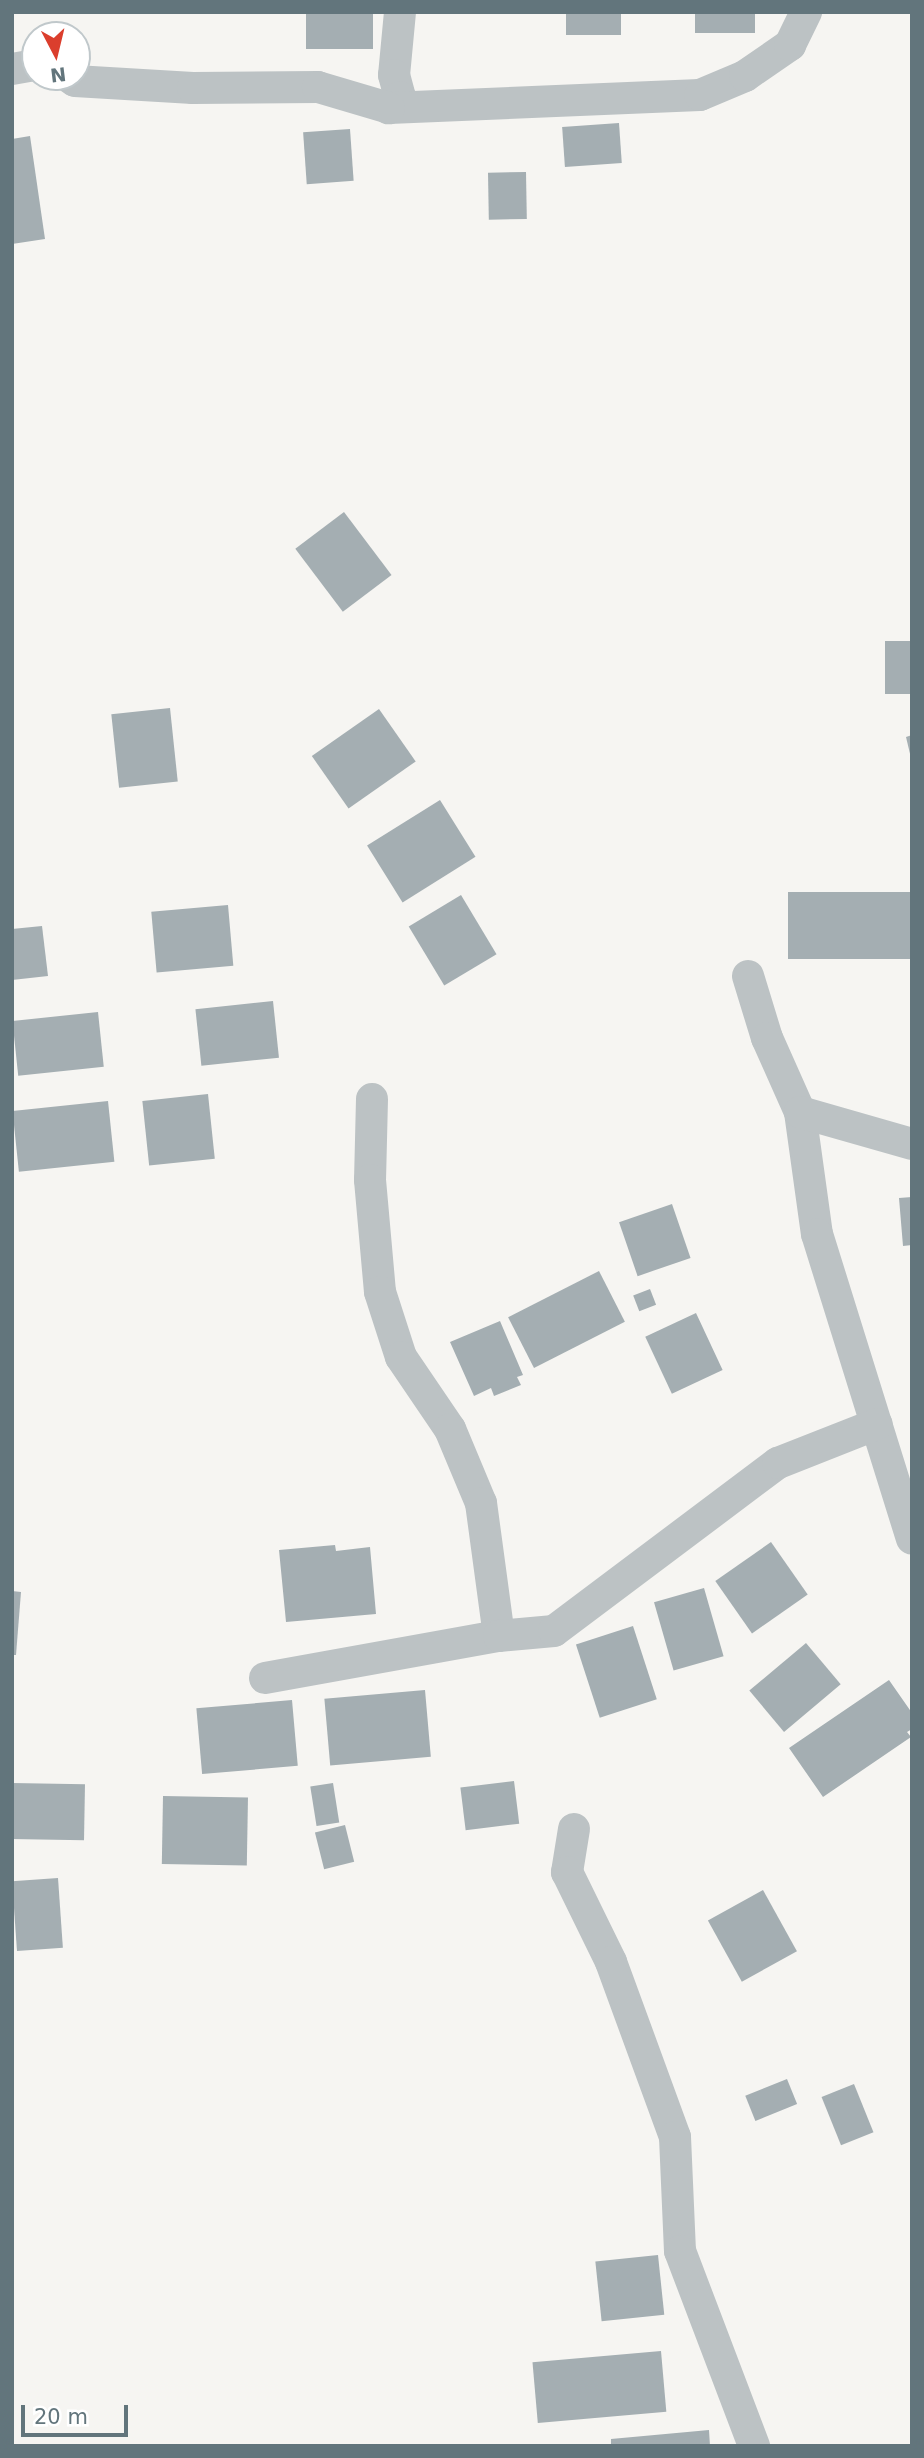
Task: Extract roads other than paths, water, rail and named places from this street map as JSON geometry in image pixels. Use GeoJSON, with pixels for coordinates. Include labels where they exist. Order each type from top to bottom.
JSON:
{"type":"FeatureCollection","features":[{"type":"Feature","properties":{"kind":"street"},"geometry":{"type":"LineString","coordinates":[[389,108],[400,97],[394,75],[400,12]]}},
{"type":"Feature","properties":{"kind":"street"},"geometry":{"type":"LineString","coordinates":[[91,82],[194,88],[318,88],[389,108],[699,95],[745,76],[790,45],[806,12]]}},
{"type":"Feature","properties":{"kind":"street"},"geometry":{"type":"LineString","coordinates":[[748,976],[767,1038],[800,1112],[817,1234],[912,1539]]}},
{"type":"Feature","properties":{"kind":"street"},"geometry":{"type":"LineString","coordinates":[[372,1100],[370,1180],[380,1292],[401,1357],[450,1429],[481,1503],[499,1636]]}},
{"type":"Feature","properties":{"kind":"street"},"geometry":{"type":"LineString","coordinates":[[800,1112],[912,1144]]}},
{"type":"Feature","properties":{"kind":"street"},"geometry":{"type":"LineString","coordinates":[[265,1678],[499,1636],[554,1631],[778,1463],[877,1424]]}},
{"type":"Feature","properties":{"kind":"street"},"geometry":{"type":"LineString","coordinates":[[574,1829],[567,1872],[611,1962],[675,2137],[680,2251],[754,2446]]}}]}
